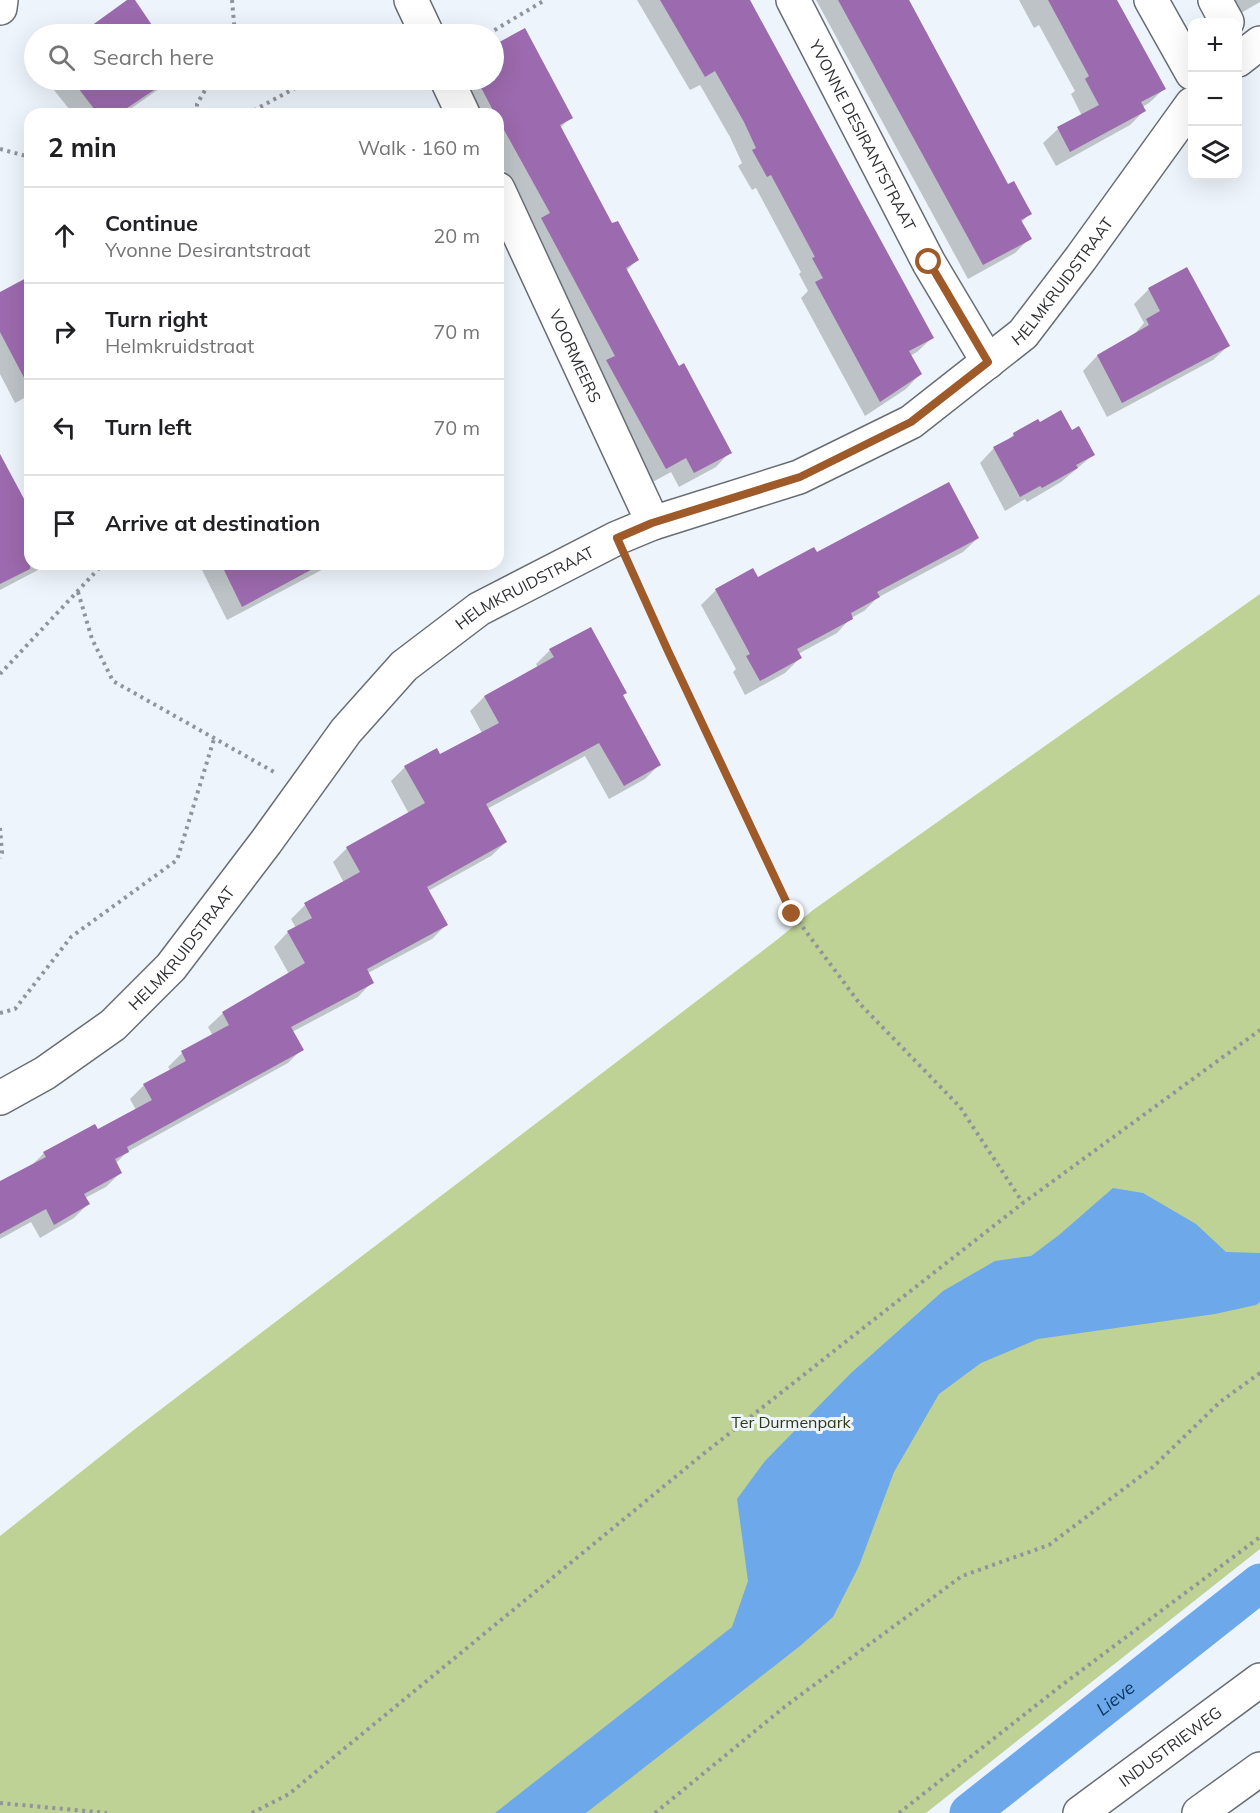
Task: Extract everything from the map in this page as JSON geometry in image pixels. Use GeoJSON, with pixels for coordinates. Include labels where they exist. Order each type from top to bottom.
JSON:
{"type":"FeatureCollection","features":[{"type":"Feature","properties":{"kind":"main road"},"geometry":{"type":"LineString","coordinates":[[0,8],[1,0]]}},
{"type":"Feature","properties":{"kind":"main road"},"geometry":{"type":"LineString","coordinates":[[411,0],[422,24]]}},
{"type":"Feature","properties":{"kind":"main road","name":"YVONNE DESIRANTSTRAAT"},"geometry":{"type":"LineString","coordinates":[[793,0],[929,262],[988,362]]}},
{"type":"Feature","properties":{"kind":"main road"},"geometry":{"type":"LineString","coordinates":[[1151,0],[1191,72]]}},
{"type":"Feature","properties":{"kind":"main road"},"geometry":{"type":"LineString","coordinates":[[1215,0],[1225,18]]}},
{"type":"Feature","properties":{"kind":"main road"},"geometry":{"type":"LineString","coordinates":[[452,90],[460,108]]}},
{"type":"Feature","properties":{"kind":"main road","name":"HELMKRUIDSTRAAT"},"geometry":{"type":"LineString","coordinates":[[0,1098],[45,1073],[113,1025],[171,967],[346,731],[404,666],[479,609],[617,538],[652,523],[800,477],[911,422],[1023,334],[1082,258],[1188,110]]}},
{"type":"Feature","properties":{"kind":"main road","name":"VOORMEERS"},"geometry":{"type":"LineString","coordinates":[[504,202],[652,523]]}},
{"type":"Feature","properties":{"kind":"main road","name":"INDUSTRIEWEG"},"geometry":{"type":"LineString","coordinates":[[1080,1813],[1260,1680]]}},
{"type":"Feature","properties":{"kind":"main road"},"geometry":{"type":"LineString","coordinates":[[1198,1813],[1260,1769]]}},
{"type":"Feature","properties":{"kind":"path"},"geometry":{"type":"LineString","coordinates":[[232,0],[234,24]]}},
{"type":"Feature","properties":{"kind":"path"},"geometry":{"type":"LineString","coordinates":[[504,24],[545,0]]}},
{"type":"Feature","properties":{"kind":"path"},"geometry":{"type":"LineString","coordinates":[[197,108],[205,90]]}},
{"type":"Feature","properties":{"kind":"path"},"geometry":{"type":"LineString","coordinates":[[259,108],[292,90]]}},
{"type":"Feature","properties":{"kind":"path"},"geometry":{"type":"LineString","coordinates":[[0,149],[24,155]]}},
{"type":"Feature","properties":{"kind":"path"},"geometry":{"type":"LineString","coordinates":[[617,538],[792,914],[860,1004],[960,1107],[1023,1203]]}},
{"type":"Feature","properties":{"kind":"path"},"geometry":{"type":"LineString","coordinates":[[0,674],[98,570]]}},
{"type":"Feature","properties":{"kind":"path"},"geometry":{"type":"LineString","coordinates":[[78,592],[92,639],[113,681],[304,789]]}},
{"type":"Feature","properties":{"kind":"path"},"geometry":{"type":"LineString","coordinates":[[0,1013],[15,1009],[71,937],[177,860],[214,739]]}},
{"type":"Feature","properties":{"kind":"path"},"geometry":{"type":"LineString","coordinates":[[0,828],[3,853],[0,858]]}},
{"type":"Feature","properties":{"kind":"path"},"geometry":{"type":"LineString","coordinates":[[252,1813],[289,1794],[702,1455],[1023,1203],[1260,1030]]}},
{"type":"Feature","properties":{"kind":"path"},"geometry":{"type":"LineString","coordinates":[[655,1813],[787,1705],[962,1576],[1049,1545],[1153,1467],[1220,1402],[1260,1373]]}},
{"type":"Feature","properties":{"kind":"path"},"geometry":{"type":"LineString","coordinates":[[898,1813],[1062,1685],[1260,1538]]}},
{"type":"Feature","properties":{"kind":"path"},"geometry":{"type":"LineString","coordinates":[[0,1803],[107,1813]]}},
{"type":"Feature","properties":{"kind":"green space","name":"Ter Durmenpark"},"geometry":{"type":"Polygon","coordinates":[[[1260,594],[1260,1549],[926,1813],[0,1813],[0,1536],[135,1429],[813,910],[1260,594]]]}},
{"type":"Feature","properties":{"kind":"water"},"geometry":{"type":"Polygon","coordinates":[[[1113,1188],[1143,1193],[1196,1224],[1226,1252],[1260,1253],[1260,1302],[1256,1305],[1215,1314],[1038,1339],[981,1363],[939,1394],[894,1472],[859,1566],[833,1617],[800,1646],[586,1813],[495,1813],[732,1627],[748,1581],[737,1499],[765,1461],[851,1373],[943,1291],[995,1261],[1031,1256],[1113,1188]]]}},
{"type":"Feature","properties":{"kind":"building"},"geometry":{"type":"Polygon","coordinates":[[[127,0],[135,0],[151,24],[94,24],[127,0]]]}},
{"type":"Feature","properties":{"kind":"building"},"geometry":{"type":"Polygon","coordinates":[[[660,0],[750,0],[934,338],[909,351],[922,374],[880,402],[815,282],[823,278],[812,258],[815,257],[771,175],[767,177],[752,150],[756,148],[744,122],[715,71],[705,77],[660,0]]]}},
{"type":"Feature","properties":{"kind":"building"},"geometry":{"type":"Polygon","coordinates":[[[838,0],[909,0],[1008,184],[1014,181],[1032,214],[1021,220],[1032,239],[983,265],[838,0]]]}},
{"type":"Feature","properties":{"kind":"building"},"geometry":{"type":"Polygon","coordinates":[[[1048,0],[1117,0],[1166,89],[1141,102],[1146,111],[1070,152],[1057,127],[1099,105],[1085,79],[1089,76],[1048,0]]]}},
{"type":"Feature","properties":{"kind":"building"},"geometry":{"type":"Polygon","coordinates":[[[525,28],[573,118],[560,125],[612,223],[618,221],[639,260],[626,268],[679,366],[684,363],[732,453],[694,473],[686,458],[666,469],[606,360],[615,356],[541,218],[550,213],[504,130],[504,108],[492,108],[482,90],[504,90],[504,40],[525,28]]]}},
{"type":"Feature","properties":{"kind":"building"},"geometry":{"type":"Polygon","coordinates":[[[80,90],[154,90],[127,108],[93,108],[80,90]]]}},
{"type":"Feature","properties":{"kind":"building"},"geometry":{"type":"Polygon","coordinates":[[[1187,267],[1230,346],[1122,403],[1097,355],[1149,325],[1146,319],[1160,311],[1148,288],[1187,267]]]}},
{"type":"Feature","properties":{"kind":"building"},"geometry":{"type":"Polygon","coordinates":[[[24,279],[24,378],[0,332],[0,292],[24,279]]]}},
{"type":"Feature","properties":{"kind":"building"},"geometry":{"type":"Polygon","coordinates":[[[1061,410],[1072,430],[1079,426],[1095,455],[1076,465],[1078,468],[1020,497],[993,447],[1038,419],[1040,422],[1061,410]]]}},
{"type":"Feature","properties":{"kind":"building"},"geometry":{"type":"Polygon","coordinates":[[[0,454],[24,499],[24,570],[28,570],[0,584],[0,454]]]}},
{"type":"Feature","properties":{"kind":"building"},"geometry":{"type":"Polygon","coordinates":[[[949,482],[979,538],[877,592],[880,597],[851,613],[853,619],[797,649],[802,658],[760,681],[746,656],[750,654],[715,589],[753,568],[758,577],[814,547],[817,552],[949,482]]]}},
{"type":"Feature","properties":{"kind":"building"},"geometry":{"type":"Polygon","coordinates":[[[224,570],[311,570],[242,607],[224,570]]]}},
{"type":"Feature","properties":{"kind":"building"},"geometry":{"type":"Polygon","coordinates":[[[591,627],[627,693],[623,695],[661,765],[624,786],[599,743],[486,804],[507,842],[427,887],[448,925],[367,969],[374,983],[291,1027],[304,1050],[127,1147],[129,1152],[115,1159],[122,1173],[84,1194],[90,1204],[54,1225],[46,1209],[0,1234],[0,1181],[46,1157],[43,1152],[95,1124],[98,1129],[152,1100],[143,1084],[186,1061],[181,1051],[229,1025],[222,1012],[305,963],[287,931],[312,918],[304,903],[360,872],[346,847],[425,803],[404,766],[437,748],[440,754],[499,723],[484,696],[554,657],[549,649],[591,627]]]}},
{"type":"Feature","properties":{"kind":"waterway","name":"Lieve"},"geometry":{"type":"LineString","coordinates":[[969,1813],[1260,1583]]}},
{"type":"Feature","properties":{"kind":"route"},"geometry":{"type":"LineString","coordinates":[[792,914],[617,538],[652,523],[800,477],[911,422],[988,362],[929,262]]}}]}
